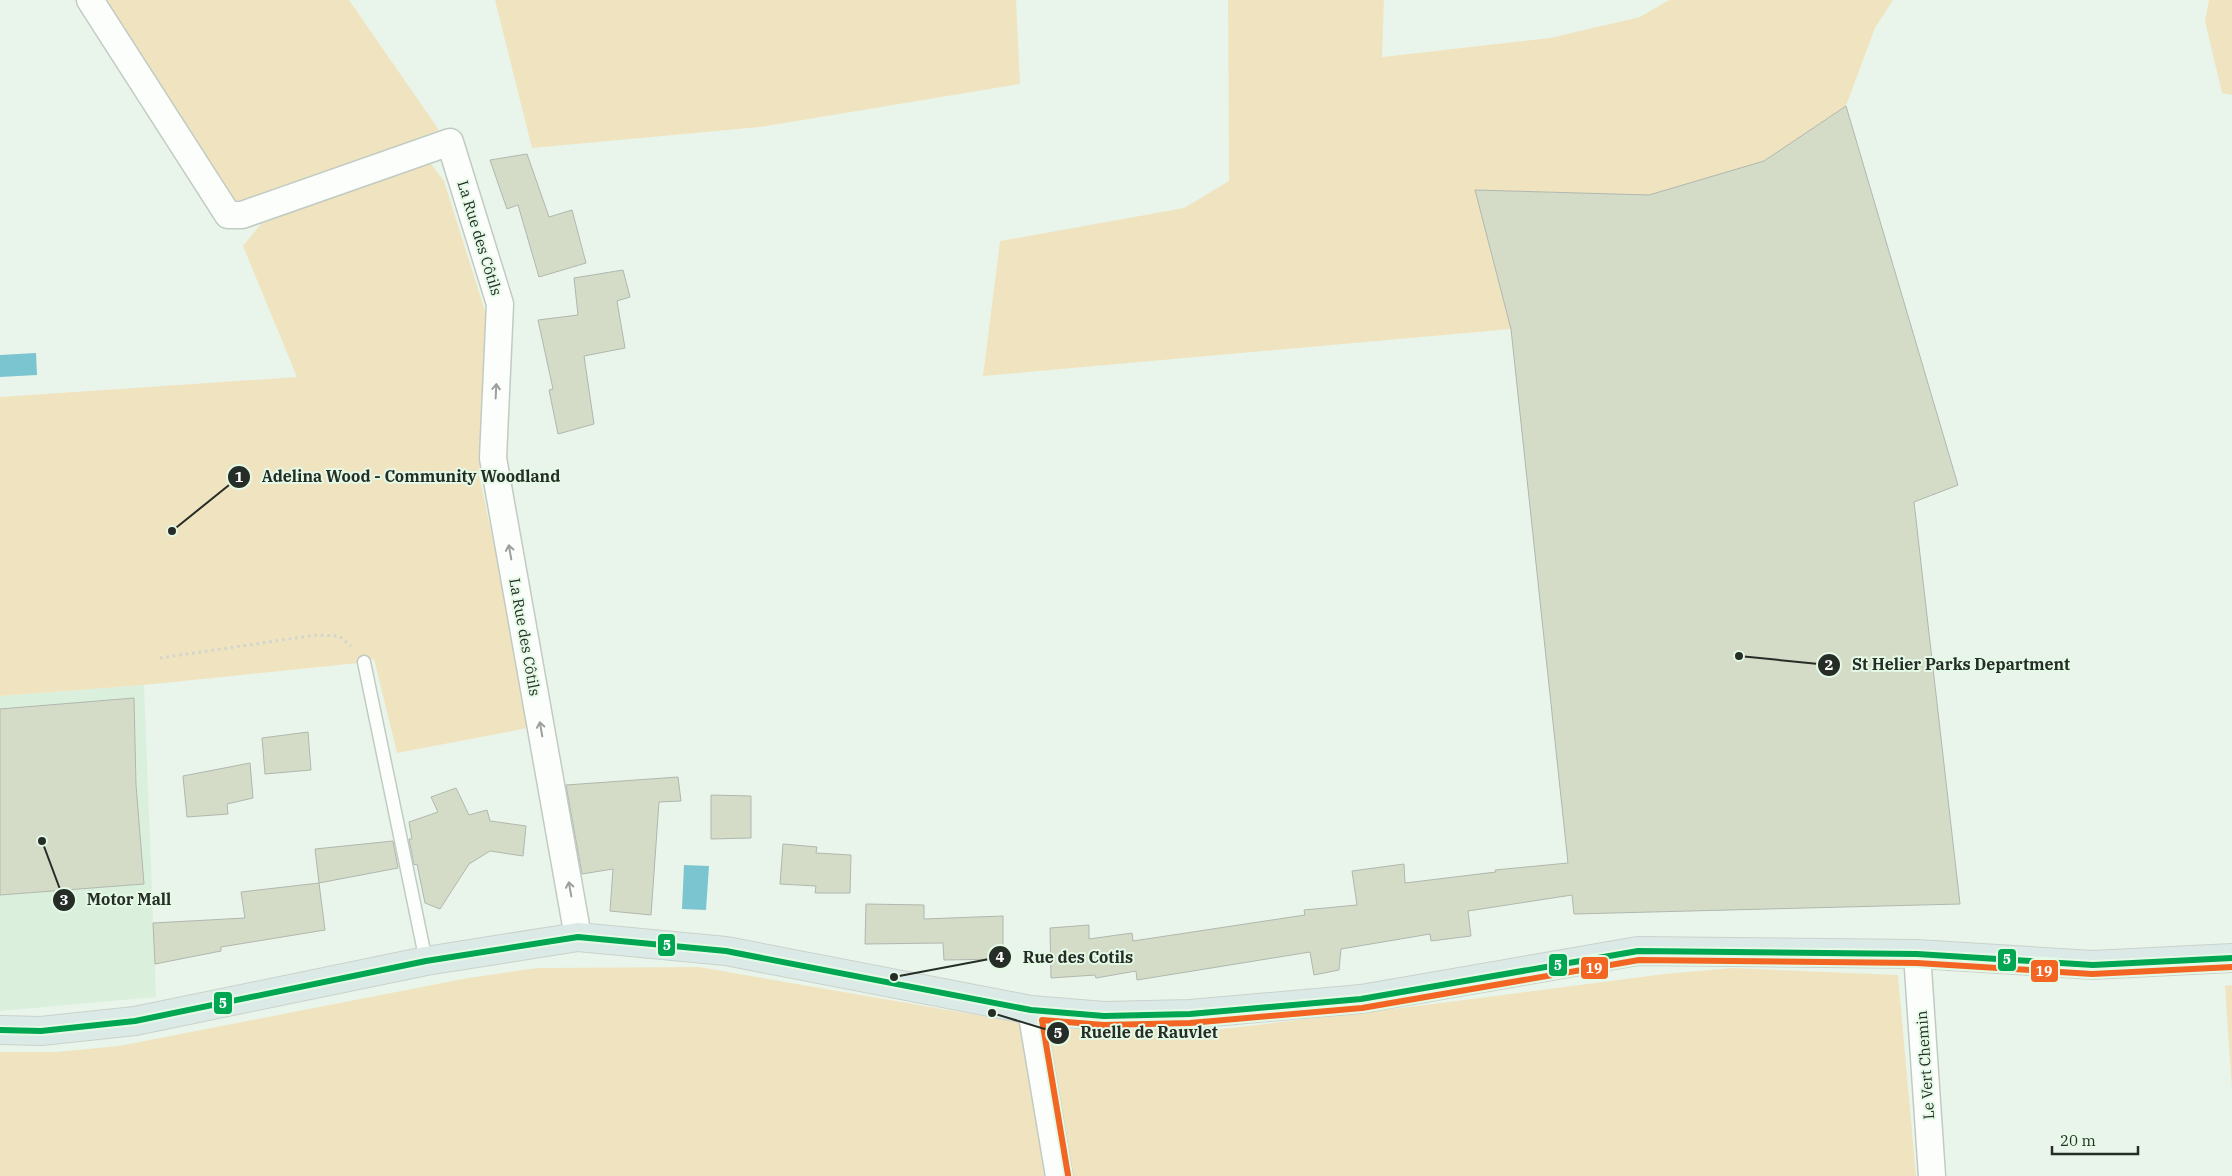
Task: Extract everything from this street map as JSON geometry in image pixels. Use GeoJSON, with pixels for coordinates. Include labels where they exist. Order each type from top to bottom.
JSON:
{"type":"FeatureCollection","features":[{"type":"Feature","properties":{"kind":"main road"},"geometry":{"type":"LineString","coordinates":[[0,1030],[41,1031],[135,1021],[426,961],[578,937],[726,951],[1031,1010],[1104,1016],[1190,1014],[1361,999],[1638,951],[1917,954],[2093,965],[2232,958]]}},
{"type":"Feature","properties":{"kind":"street","name":"La Rue des Côtils"},"geometry":{"type":"LineString","coordinates":[[90,0],[228,215],[242,215],[450,142],[500,304],[493,458],[578,937]]}},
{"type":"Feature","properties":{"kind":"street","name":"Le Vert Chemin"},"geometry":{"type":"LineString","coordinates":[[1917,954],[1932,1176]]}},
{"type":"Feature","properties":{"kind":"street"},"geometry":{"type":"LineString","coordinates":[[1031,1010],[1059,1176]]}},
{"type":"Feature","properties":{"kind":"lane"},"geometry":{"type":"LineString","coordinates":[[364,662],[426,961]]}},
{"type":"Feature","properties":{"kind":"path"},"geometry":{"type":"LineString","coordinates":[[160,658],[316,634],[339,636],[355,649],[364,662]]}},
{"type":"Feature","properties":{"kind":"shaded area"},"geometry":{"type":"Polygon","coordinates":[[[102,0],[349,0],[439,130],[257,199],[231,201],[102,0]]]}},
{"type":"Feature","properties":{"kind":"shaded area"},"geometry":{"type":"Polygon","coordinates":[[[495,0],[1016,0],[1020,84],[760,127],[532,148],[495,0]]]}},
{"type":"Feature","properties":{"kind":"shaded area"},"geometry":{"type":"Polygon","coordinates":[[[1228,0],[1384,0],[1382,57],[1550,38],[1640,17],[1669,0],[1893,0],[1875,28],[1846,106],[1764,161],[1649,195],[1475,190],[1511,329],[983,376],[1000,241],[1184,208],[1229,181],[1228,0]]]}},
{"type":"Feature","properties":{"kind":"shaded area"},"geometry":{"type":"Polygon","coordinates":[[[2209,0],[2232,0],[2232,95],[2222,93],[2205,21],[2209,0]]]}},
{"type":"Feature","properties":{"kind":"shaded area"},"geometry":{"type":"Polygon","coordinates":[[[428,160],[444,181],[491,330],[479,475],[533,727],[397,753],[374,659],[358,663],[144,685],[0,696],[0,397],[297,377],[243,246],[261,224],[428,160]]]}},
{"type":"Feature","properties":{"kind":"shaded area"},"geometry":{"type":"Polygon","coordinates":[[[144,685],[156,997],[0,1011],[0,696],[144,685]]]}},
{"type":"Feature","properties":{"kind":"shaded area"},"geometry":{"type":"Polygon","coordinates":[[[699,967],[1058,1029],[1214,1030],[1664,974],[1733,968],[1898,975],[1916,1176],[0,1176],[0,1052],[56,1052],[119,1046],[468,978],[537,968],[699,967]]]}},
{"type":"Feature","properties":{"kind":"shaded area"},"geometry":{"type":"Polygon","coordinates":[[[2232,985],[2232,1090],[2225,986],[2232,985]]]}},
{"type":"Feature","properties":{"kind":"water"},"geometry":{"type":"Polygon","coordinates":[[[36,353],[37,375],[0,377],[0,355],[36,353]]]}},
{"type":"Feature","properties":{"kind":"water"},"geometry":{"type":"Polygon","coordinates":[[[684,865],[709,866],[706,910],[682,909],[684,865]]]}},
{"type":"Feature","properties":{"kind":"building"},"geometry":{"type":"Polygon","coordinates":[[[1846,106],[1958,485],[1914,502],[1960,904],[1574,914],[1572,895],[1468,911],[1471,936],[1431,941],[1430,934],[1341,949],[1339,970],[1314,975],[1310,952],[1137,980],[1136,971],[1096,978],[1095,975],[1051,978],[1050,928],[1089,925],[1089,939],[1132,933],[1133,941],[1305,915],[1304,910],[1357,905],[1352,871],[1404,864],[1405,883],[1496,872],[1495,870],[1568,863],[1511,329],[1475,190],[1649,195],[1764,161],[1846,106]]]}},
{"type":"Feature","properties":{"kind":"building"},"geometry":{"type":"Polygon","coordinates":[[[527,154],[549,217],[572,210],[586,263],[539,277],[518,205],[507,209],[490,160],[527,154]]]}},
{"type":"Feature","properties":{"kind":"building"},"geometry":{"type":"Polygon","coordinates":[[[623,270],[630,297],[617,301],[625,348],[584,356],[594,424],[558,434],[549,390],[553,389],[538,320],[578,315],[574,278],[623,270]]]}},
{"type":"Feature","properties":{"kind":"building"},"geometry":{"type":"Polygon","coordinates":[[[134,698],[136,785],[144,884],[0,895],[0,709],[134,698]]]}},
{"type":"Feature","properties":{"kind":"building"},"geometry":{"type":"Polygon","coordinates":[[[308,732],[311,770],[265,774],[262,738],[308,732]]]}},
{"type":"Feature","properties":{"kind":"building"},"geometry":{"type":"Polygon","coordinates":[[[250,763],[253,798],[227,804],[228,814],[187,817],[183,776],[250,763]]]}},
{"type":"Feature","properties":{"kind":"building"},"geometry":{"type":"Polygon","coordinates":[[[678,777],[681,801],[659,802],[651,915],[610,911],[613,869],[582,874],[566,785],[678,777]]]}},
{"type":"Feature","properties":{"kind":"building"},"geometry":{"type":"Polygon","coordinates":[[[456,788],[469,815],[487,810],[490,821],[526,826],[523,856],[490,851],[469,864],[440,909],[425,903],[417,864],[414,865],[409,839],[412,839],[409,822],[438,812],[431,797],[456,788]]]}},
{"type":"Feature","properties":{"kind":"building"},"geometry":{"type":"Polygon","coordinates":[[[711,795],[751,796],[751,838],[711,839],[711,795]]]}},
{"type":"Feature","properties":{"kind":"building"},"geometry":{"type":"Polygon","coordinates":[[[393,841],[398,868],[319,883],[315,849],[393,841]]]}},
{"type":"Feature","properties":{"kind":"building"},"geometry":{"type":"Polygon","coordinates":[[[783,844],[817,847],[816,853],[851,855],[850,893],[815,893],[816,886],[780,884],[783,844]]]}},
{"type":"Feature","properties":{"kind":"building"},"geometry":{"type":"Polygon","coordinates":[[[319,883],[325,930],[221,947],[221,951],[155,964],[153,923],[245,918],[241,892],[319,883]]]}},
{"type":"Feature","properties":{"kind":"building"},"geometry":{"type":"Polygon","coordinates":[[[866,904],[924,905],[924,919],[1003,916],[1003,959],[944,960],[943,943],[865,944],[866,904]]]}},
{"type":"Feature","properties":{"kind":"transit line","name":"5"},"geometry":{"type":"LineString","coordinates":[[0,1030],[41,1031],[135,1021],[426,961],[578,937],[726,951],[1031,1010],[1104,1016],[1190,1014],[1361,999],[1638,951],[1917,954],[2093,965],[2232,958]]}},
{"type":"Feature","properties":{"kind":"transit line","name":"19"},"geometry":{"type":"LineString","coordinates":[[1068,1175],[1042,1020],[1104,1025],[1190,1023],[1362,1008],[1639,960],[1917,963],[2092,974],[2232,967]]}},
{"type":"Feature","properties":{"kind":"place","name":"Adelina Wood - Community Woodland"},"geometry":{"type":"Point","coordinates":[172,531]}},
{"type":"Feature","properties":{"kind":"place","name":"St Helier Parks Department"},"geometry":{"type":"Point","coordinates":[1739,656]}},
{"type":"Feature","properties":{"kind":"place","name":"Motor Mall"},"geometry":{"type":"Point","coordinates":[42,841]}},
{"type":"Feature","properties":{"kind":"place","name":"Rue des Cotils"},"geometry":{"type":"Point","coordinates":[894,977]}},
{"type":"Feature","properties":{"kind":"place","name":"Ruelle de Rauvlet"},"geometry":{"type":"Point","coordinates":[992,1013]}}]}
